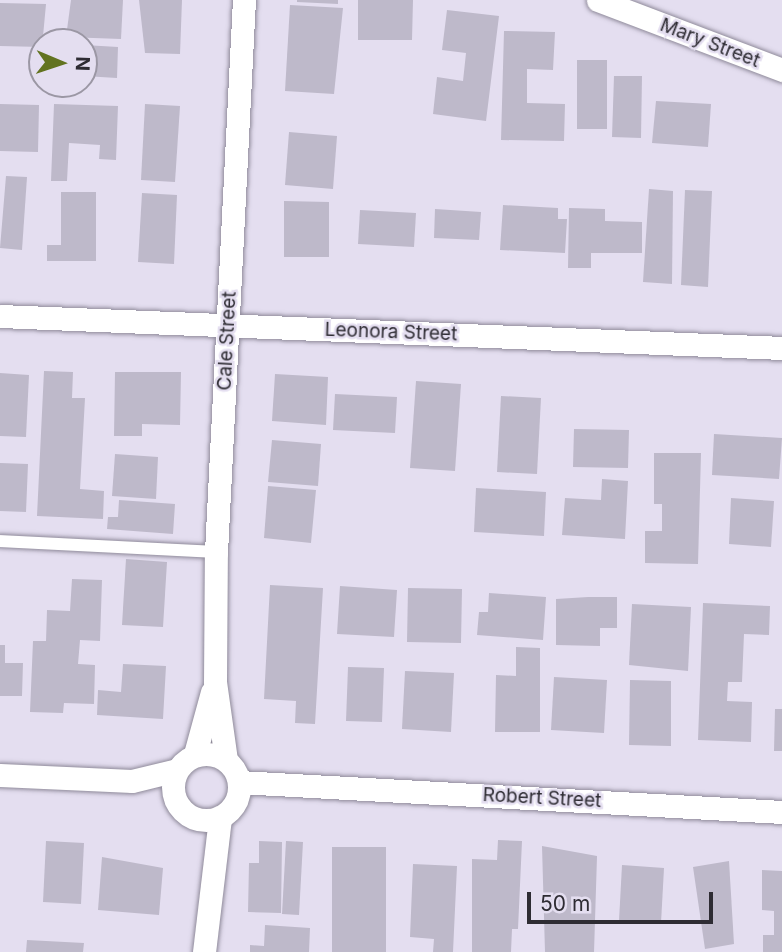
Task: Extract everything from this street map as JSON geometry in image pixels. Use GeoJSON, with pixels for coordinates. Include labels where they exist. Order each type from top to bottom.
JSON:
{"type":"FeatureCollection","features":[{"type":"Feature","properties":{"kind":"street","name":"Cale Street"},"geometry":{"type":"LineString","coordinates":[[226,760],[215,682],[216,552],[244,0]]}},
{"type":"Feature","properties":{"kind":"street","name":"Mary Street"},"geometry":{"type":"LineString","coordinates":[[598,0],[782,70]]}},
{"type":"Feature","properties":{"kind":"street","name":"Leonora Street"},"geometry":{"type":"LineString","coordinates":[[0,316],[782,348]]}},
{"type":"Feature","properties":{"kind":"street","name":"Cale Street"},"geometry":{"type":"LineString","coordinates":[[195,754],[215,682]]}},
{"type":"Feature","properties":{"kind":"street"},"geometry":{"type":"LineString","coordinates":[[0,775],[132,780],[177,770],[195,754],[226,760],[239,782],[227,811],[209,879],[204,952]]}},
{"type":"Feature","properties":{"kind":"street"},"geometry":{"type":"LineString","coordinates":[[177,770],[186,812],[209,879]]}},
{"type":"Feature","properties":{"kind":"street"},"geometry":{"type":"LineString","coordinates":[[132,780],[186,812],[227,811]]}},
{"type":"Feature","properties":{"kind":"street","name":"Robert Street"},"geometry":{"type":"LineString","coordinates":[[239,782],[301,789],[782,812]]}},
{"type":"Feature","properties":{"kind":"street","name":"Robert Street"},"geometry":{"type":"LineString","coordinates":[[227,811],[301,789]]}},
{"type":"Feature","properties":{"kind":"lane"},"geometry":{"type":"LineString","coordinates":[[0,541],[216,552]]}},
{"type":"Feature","properties":{"kind":"building"},"geometry":{"type":"Polygon","coordinates":[[[71,0],[123,0],[121,39],[98,38],[98,28],[67,28],[71,0]]]}},
{"type":"Feature","properties":{"kind":"building"},"geometry":{"type":"Polygon","coordinates":[[[139,0],[182,0],[180,54],[145,53],[139,0]]]}},
{"type":"Feature","properties":{"kind":"building"},"geometry":{"type":"Polygon","coordinates":[[[338,0],[338,4],[297,2],[338,0]]]}},
{"type":"Feature","properties":{"kind":"building"},"geometry":{"type":"Polygon","coordinates":[[[358,0],[413,0],[412,40],[358,40],[358,0]]]}},
{"type":"Feature","properties":{"kind":"building"},"geometry":{"type":"Polygon","coordinates":[[[0,3],[46,4],[44,28],[28,28],[28,47],[0,46],[0,3]]]}},
{"type":"Feature","properties":{"kind":"building"},"geometry":{"type":"Polygon","coordinates":[[[290,5],[343,8],[334,94],[285,91],[290,5]]]}},
{"type":"Feature","properties":{"kind":"building"},"geometry":{"type":"Polygon","coordinates":[[[447,10],[499,16],[486,121],[433,114],[437,77],[463,81],[466,53],[442,50],[447,10]]]}},
{"type":"Feature","properties":{"kind":"building"},"geometry":{"type":"Polygon","coordinates":[[[504,31],[555,32],[553,70],[527,69],[527,103],[565,104],[564,141],[501,140],[504,31]]]}},
{"type":"Feature","properties":{"kind":"building"},"geometry":{"type":"Polygon","coordinates":[[[98,46],[118,47],[117,78],[98,77],[98,46]]]}},
{"type":"Feature","properties":{"kind":"building"},"geometry":{"type":"Polygon","coordinates":[[[577,60],[607,60],[607,129],[577,129],[577,60]]]}},
{"type":"Feature","properties":{"kind":"building"},"geometry":{"type":"Polygon","coordinates":[[[614,76],[642,76],[641,138],[612,137],[614,76]]]}},
{"type":"Feature","properties":{"kind":"building"},"geometry":{"type":"Polygon","coordinates":[[[656,101],[711,104],[708,147],[652,143],[656,101]]]}},
{"type":"Feature","properties":{"kind":"building"},"geometry":{"type":"Polygon","coordinates":[[[0,104],[39,105],[38,152],[0,151],[0,104]]]}},
{"type":"Feature","properties":{"kind":"building"},"geometry":{"type":"Polygon","coordinates":[[[54,104],[118,106],[116,160],[99,159],[100,145],[69,143],[67,181],[51,181],[54,104]]]}},
{"type":"Feature","properties":{"kind":"building"},"geometry":{"type":"Polygon","coordinates":[[[145,104],[180,106],[175,182],[141,180],[145,104]]]}},
{"type":"Feature","properties":{"kind":"building"},"geometry":{"type":"Polygon","coordinates":[[[289,132],[337,136],[333,189],[285,185],[289,132]]]}},
{"type":"Feature","properties":{"kind":"building"},"geometry":{"type":"Polygon","coordinates":[[[6,176],[27,177],[22,250],[0,248],[6,176]]]}},
{"type":"Feature","properties":{"kind":"building"},"geometry":{"type":"Polygon","coordinates":[[[649,189],[673,191],[672,284],[643,282],[649,189]]]}},
{"type":"Feature","properties":{"kind":"building"},"geometry":{"type":"Polygon","coordinates":[[[685,190],[712,191],[708,287],[681,285],[685,190]]]}},
{"type":"Feature","properties":{"kind":"building"},"geometry":{"type":"Polygon","coordinates":[[[61,192],[96,192],[96,261],[47,261],[47,245],[61,245],[61,192]]]}},
{"type":"Feature","properties":{"kind":"building"},"geometry":{"type":"Polygon","coordinates":[[[142,193],[177,195],[174,264],[138,262],[142,193]]]}},
{"type":"Feature","properties":{"kind":"building"},"geometry":{"type":"Polygon","coordinates":[[[284,201],[329,202],[329,257],[284,257],[284,201]]]}},
{"type":"Feature","properties":{"kind":"building"},"geometry":{"type":"Polygon","coordinates":[[[503,205],[558,208],[558,219],[567,219],[565,253],[500,250],[503,205]]]}},
{"type":"Feature","properties":{"kind":"building"},"geometry":{"type":"Polygon","coordinates":[[[569,208],[605,209],[605,221],[642,222],[642,253],[591,253],[591,268],[568,268],[569,208]]]}},
{"type":"Feature","properties":{"kind":"building"},"geometry":{"type":"Polygon","coordinates":[[[435,209],[481,212],[479,240],[434,238],[435,209]]]}},
{"type":"Feature","properties":{"kind":"building"},"geometry":{"type":"Polygon","coordinates":[[[360,210],[416,213],[414,247],[358,244],[360,210]]]}},
{"type":"Feature","properties":{"kind":"building"},"geometry":{"type":"Polygon","coordinates":[[[44,371],[73,372],[72,398],[85,398],[80,489],[104,491],[103,519],[37,516],[44,371]]]}},
{"type":"Feature","properties":{"kind":"building"},"geometry":{"type":"Polygon","coordinates":[[[115,372],[181,372],[180,425],[142,424],[142,436],[114,436],[115,372]]]}},
{"type":"Feature","properties":{"kind":"building"},"geometry":{"type":"Polygon","coordinates":[[[0,373],[29,375],[26,437],[0,436],[0,373]]]}},
{"type":"Feature","properties":{"kind":"building"},"geometry":{"type":"Polygon","coordinates":[[[275,374],[328,377],[326,425],[272,421],[275,374]]]}},
{"type":"Feature","properties":{"kind":"building"},"geometry":{"type":"Polygon","coordinates":[[[416,381],[461,384],[455,471],[410,468],[416,381]]]}},
{"type":"Feature","properties":{"kind":"building"},"geometry":{"type":"Polygon","coordinates":[[[335,394],[397,397],[395,433],[333,430],[335,394]]]}},
{"type":"Feature","properties":{"kind":"building"},"geometry":{"type":"Polygon","coordinates":[[[501,396],[541,398],[537,474],[497,472],[501,396]]]}},
{"type":"Feature","properties":{"kind":"building"},"geometry":{"type":"Polygon","coordinates":[[[574,429],[629,430],[628,468],[573,467],[574,429]]]}},
{"type":"Feature","properties":{"kind":"building"},"geometry":{"type":"Polygon","coordinates":[[[714,434],[782,438],[779,479],[712,475],[714,434]]]}},
{"type":"Feature","properties":{"kind":"building"},"geometry":{"type":"Polygon","coordinates":[[[272,440],[321,444],[318,486],[268,482],[272,440]]]}},
{"type":"Feature","properties":{"kind":"building"},"geometry":{"type":"Polygon","coordinates":[[[654,453],[701,453],[698,564],[645,563],[645,531],[662,531],[662,504],[654,504],[654,453]]]}},
{"type":"Feature","properties":{"kind":"building"},"geometry":{"type":"Polygon","coordinates":[[[115,454],[158,457],[156,499],[112,496],[115,454]]]}},
{"type":"Feature","properties":{"kind":"building"},"geometry":{"type":"Polygon","coordinates":[[[0,463],[28,464],[26,512],[0,511],[0,463]]]}},
{"type":"Feature","properties":{"kind":"building"},"geometry":{"type":"Polygon","coordinates":[[[602,479],[628,481],[625,539],[562,535],[565,498],[601,500],[602,479]]]}},
{"type":"Feature","properties":{"kind":"building"},"geometry":{"type":"Polygon","coordinates":[[[268,486],[316,490],[311,543],[264,538],[268,486]]]}},
{"type":"Feature","properties":{"kind":"building"},"geometry":{"type":"Polygon","coordinates":[[[476,488],[546,492],[544,536],[474,532],[476,488]]]}},
{"type":"Feature","properties":{"kind":"building"},"geometry":{"type":"Polygon","coordinates":[[[731,498],[774,501],[771,547],[729,544],[731,498]]]}},
{"type":"Feature","properties":{"kind":"building"},"geometry":{"type":"Polygon","coordinates":[[[119,500],[175,504],[173,534],[107,529],[108,517],[118,517],[119,500]]]}},
{"type":"Feature","properties":{"kind":"building"},"geometry":{"type":"Polygon","coordinates":[[[126,559],[167,562],[163,627],[122,625],[126,559]]]}},
{"type":"Feature","properties":{"kind":"building"},"geometry":{"type":"Polygon","coordinates":[[[72,579],[102,580],[100,641],[80,640],[78,664],[95,665],[94,704],[64,703],[63,713],[30,712],[33,641],[46,641],[47,610],[70,611],[72,579]]]}},
{"type":"Feature","properties":{"kind":"building"},"geometry":{"type":"Polygon","coordinates":[[[270,585],[323,588],[315,724],[295,723],[296,701],[264,699],[270,585]]]}},
{"type":"Feature","properties":{"kind":"building"},"geometry":{"type":"Polygon","coordinates":[[[340,586],[397,590],[394,637],[337,634],[340,586]]]}},
{"type":"Feature","properties":{"kind":"building"},"geometry":{"type":"Polygon","coordinates":[[[408,588],[462,589],[461,643],[407,642],[408,588]]]}},
{"type":"Feature","properties":{"kind":"building"},"geometry":{"type":"Polygon","coordinates":[[[489,593],[546,597],[543,640],[477,635],[479,612],[488,612],[489,593]]]}},
{"type":"Feature","properties":{"kind":"building"},"geometry":{"type":"Polygon","coordinates":[[[617,597],[617,628],[600,628],[600,646],[556,645],[556,599],[617,597]]]}},
{"type":"Feature","properties":{"kind":"building"},"geometry":{"type":"Polygon","coordinates":[[[703,603],[770,606],[769,635],[744,634],[742,682],[728,682],[727,701],[752,702],[751,742],[698,740],[703,603]]]}},
{"type":"Feature","properties":{"kind":"building"},"geometry":{"type":"Polygon","coordinates":[[[632,604],[691,607],[688,671],[629,665],[632,604]]]}},
{"type":"Feature","properties":{"kind":"building"},"geometry":{"type":"Polygon","coordinates":[[[0,645],[5,645],[5,663],[23,663],[22,696],[0,696],[0,645]]]}},
{"type":"Feature","properties":{"kind":"building"},"geometry":{"type":"Polygon","coordinates":[[[516,647],[540,648],[540,732],[495,732],[496,675],[516,676],[516,647]]]}},
{"type":"Feature","properties":{"kind":"building"},"geometry":{"type":"Polygon","coordinates":[[[123,664],[166,666],[163,719],[97,715],[98,690],[121,692],[123,664]]]}},
{"type":"Feature","properties":{"kind":"building"},"geometry":{"type":"Polygon","coordinates":[[[348,667],[384,668],[382,722],[346,721],[348,667]]]}},
{"type":"Feature","properties":{"kind":"building"},"geometry":{"type":"Polygon","coordinates":[[[405,671],[454,673],[451,732],[402,729],[405,671]]]}},
{"type":"Feature","properties":{"kind":"building"},"geometry":{"type":"Polygon","coordinates":[[[554,677],[607,680],[604,733],[551,730],[554,677]]]}},
{"type":"Feature","properties":{"kind":"building"},"geometry":{"type":"Polygon","coordinates":[[[630,680],[671,681],[671,746],[629,745],[630,680]]]}},
{"type":"Feature","properties":{"kind":"building"},"geometry":{"type":"Polygon","coordinates":[[[775,709],[782,709],[782,751],[774,751],[775,709]]]}},
{"type":"Feature","properties":{"kind":"building"},"geometry":{"type":"Polygon","coordinates":[[[498,840],[522,841],[518,929],[512,929],[511,952],[472,952],[472,859],[497,860],[498,840]]]}},
{"type":"Feature","properties":{"kind":"building"},"geometry":{"type":"Polygon","coordinates":[[[46,841],[84,843],[81,904],[43,902],[46,841]]]}},
{"type":"Feature","properties":{"kind":"building"},"geometry":{"type":"Polygon","coordinates":[[[259,841],[282,842],[281,913],[248,912],[249,863],[259,863],[259,841]]]}},
{"type":"Feature","properties":{"kind":"building"},"geometry":{"type":"Polygon","coordinates":[[[286,841],[303,842],[299,915],[282,914],[286,841]]]}},
{"type":"Feature","properties":{"kind":"building"},"geometry":{"type":"Polygon","coordinates":[[[542,846],[597,856],[594,952],[545,952],[542,846]]]}},
{"type":"Feature","properties":{"kind":"building"},"geometry":{"type":"Polygon","coordinates":[[[332,847],[386,847],[386,952],[332,952],[332,847]]]}},
{"type":"Feature","properties":{"kind":"building"},"geometry":{"type":"Polygon","coordinates":[[[102,857],[163,868],[159,915],[98,910],[102,857]]]}},
{"type":"Feature","properties":{"kind":"building"},"geometry":{"type":"Polygon","coordinates":[[[729,861],[734,944],[705,949],[693,867],[729,861]]]}},
{"type":"Feature","properties":{"kind":"building"},"geometry":{"type":"Polygon","coordinates":[[[413,864],[457,866],[453,952],[433,952],[434,939],[410,937],[413,864]]]}},
{"type":"Feature","properties":{"kind":"building"},"geometry":{"type":"Polygon","coordinates":[[[622,865],[664,868],[661,923],[619,921],[622,865]]]}},
{"type":"Feature","properties":{"kind":"building"},"geometry":{"type":"Polygon","coordinates":[[[762,870],[782,871],[782,952],[763,952],[763,935],[774,935],[774,911],[762,910],[762,870]]]}},
{"type":"Feature","properties":{"kind":"building"},"geometry":{"type":"Polygon","coordinates":[[[265,925],[310,928],[309,952],[250,952],[250,945],[264,946],[265,925]]]}},
{"type":"Feature","properties":{"kind":"building"},"geometry":{"type":"Polygon","coordinates":[[[27,940],[84,943],[83,952],[26,952],[27,940]]]}}]}
